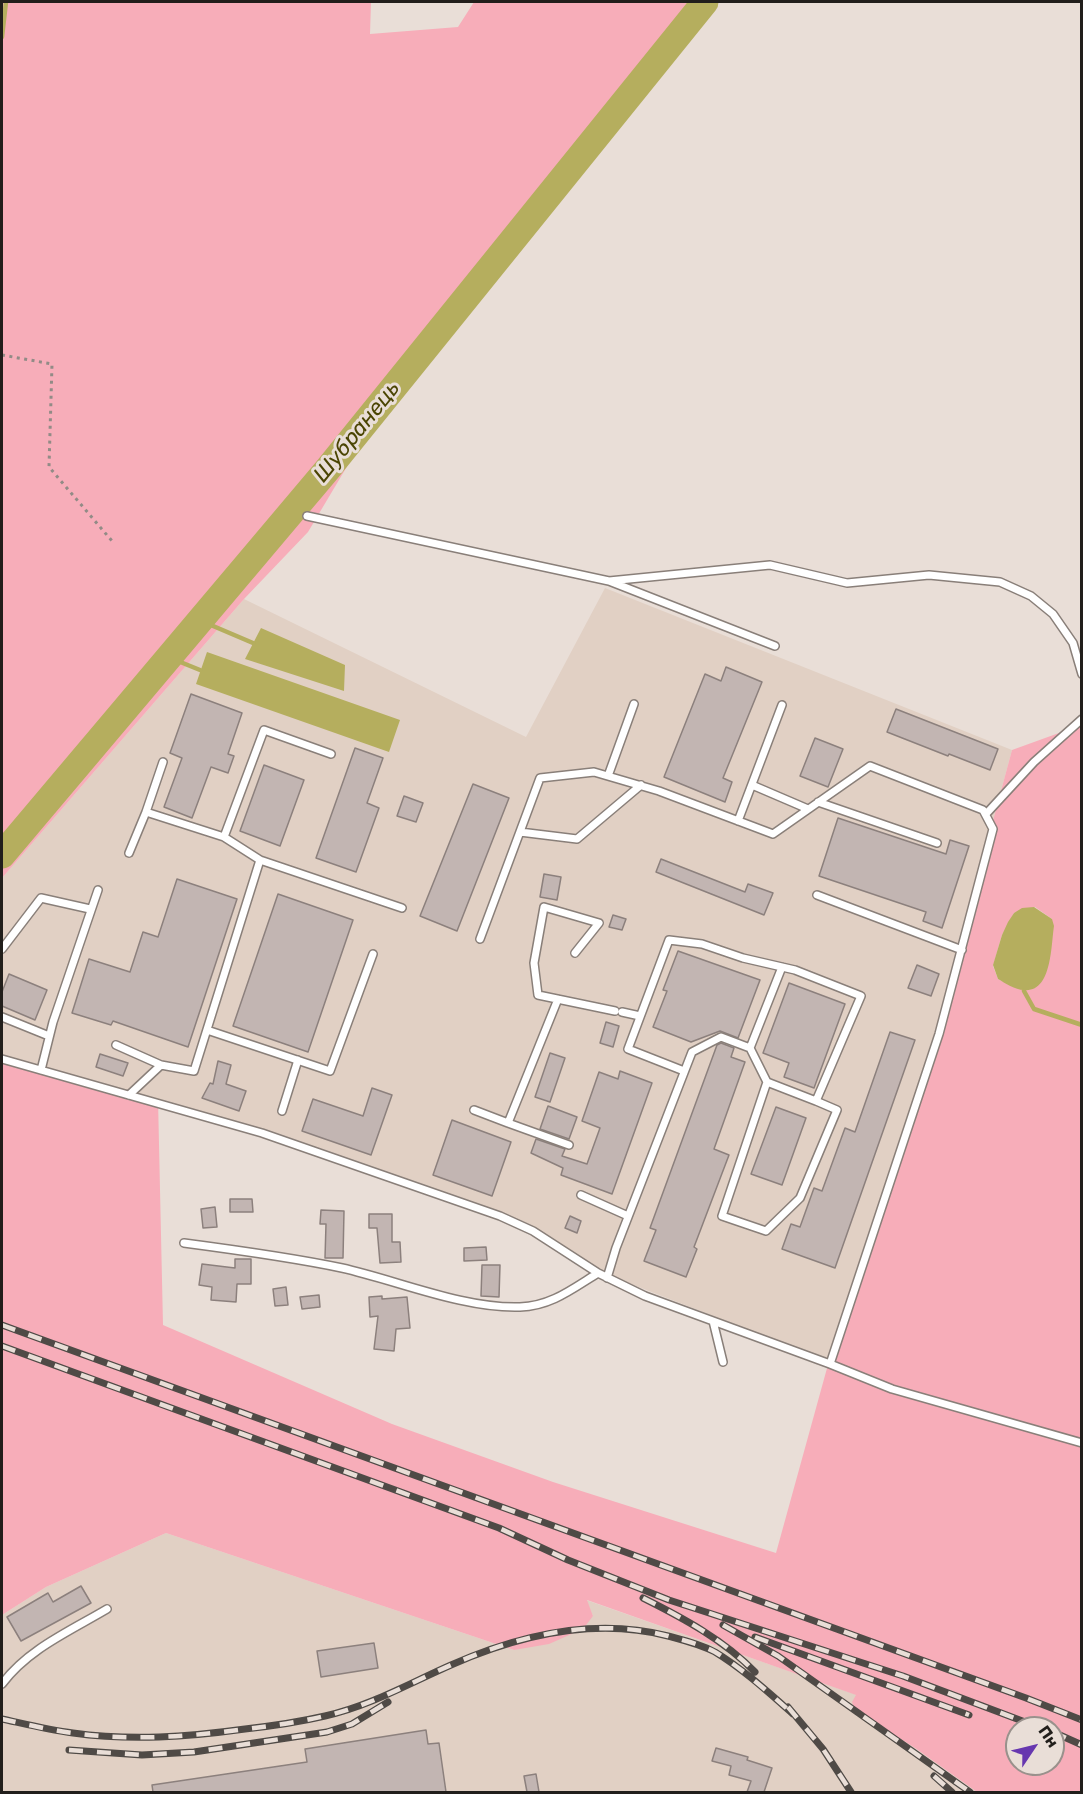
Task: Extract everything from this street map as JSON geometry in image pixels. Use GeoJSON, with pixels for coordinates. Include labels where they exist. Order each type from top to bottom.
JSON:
{"type":"FeatureCollection","features":[{"type":"Feature","properties":{"kind":"lane"},"geometry":{"type":"LineString","coordinates":[[307,516],[609,581],[775,646]]}},
{"type":"Feature","properties":{"kind":"lane"},"geometry":{"type":"LineString","coordinates":[[609,581],[770,565],[848,583],[929,575],[1000,582],[1031,596],[1053,614],[1073,643],[1082,674]]}},
{"type":"Feature","properties":{"kind":"lane"},"geometry":{"type":"LineString","coordinates":[[608,776],[634,704]]}},
{"type":"Feature","properties":{"kind":"lane"},"geometry":{"type":"LineString","coordinates":[[738,821],[782,705]]}},
{"type":"Feature","properties":{"kind":"lane"},"geometry":{"type":"LineString","coordinates":[[986,814],[1034,762],[1082,719]]}},
{"type":"Feature","properties":{"kind":"lane"},"geometry":{"type":"LineString","coordinates":[[224,837],[264,730],[331,754]]}},
{"type":"Feature","properties":{"kind":"lane"},"geometry":{"type":"LineString","coordinates":[[129,853],[163,762]]}},
{"type":"Feature","properties":{"kind":"lane"},"geometry":{"type":"LineString","coordinates":[[480,939],[540,778],[594,772],[641,786],[773,834],[870,766],[983,810],[993,829],[939,1034],[830,1364]]}},
{"type":"Feature","properties":{"kind":"lane"},"geometry":{"type":"LineString","coordinates":[[752,785],[808,809]]}},
{"type":"Feature","properties":{"kind":"lane"},"geometry":{"type":"LineString","coordinates":[[520,832],[577,839],[641,786]]}},
{"type":"Feature","properties":{"kind":"lane"},"geometry":{"type":"LineString","coordinates":[[818,802],[937,843]]}},
{"type":"Feature","properties":{"kind":"lane"},"geometry":{"type":"LineString","coordinates":[[146,812],[224,837],[260,860],[402,908]]}},
{"type":"Feature","properties":{"kind":"lane"},"geometry":{"type":"LineString","coordinates":[[116,1045],[161,1065],[194,1071],[260,860]]}},
{"type":"Feature","properties":{"kind":"lane"},"geometry":{"type":"LineString","coordinates":[[41,1070],[49,1036],[98,890]]}},
{"type":"Feature","properties":{"kind":"lane"},"geometry":{"type":"LineString","coordinates":[[817,895],[962,950]]}},
{"type":"Feature","properties":{"kind":"lane"},"geometry":{"type":"LineString","coordinates":[[2,949],[41,898],[90,909]]}},
{"type":"Feature","properties":{"kind":"lane"},"geometry":{"type":"LineString","coordinates":[[575,953],[599,923],[544,907],[534,963],[538,994],[640,1016]]}},
{"type":"Feature","properties":{"kind":"lane"},"geometry":{"type":"LineString","coordinates":[[684,1071],[628,1049],[669,940],[702,944],[743,958],[795,970],[861,996],[816,1101]]}},
{"type":"Feature","properties":{"kind":"lane"},"geometry":{"type":"LineString","coordinates":[[207,1030],[330,1071],[373,954]]}},
{"type":"Feature","properties":{"kind":"lane"},"geometry":{"type":"LineString","coordinates":[[750,1048],[782,967]]}},
{"type":"Feature","properties":{"kind":"lane"},"geometry":{"type":"LineString","coordinates":[[508,1123],[558,999]]}},
{"type":"Feature","properties":{"kind":"lane"},"geometry":{"type":"LineString","coordinates":[[2,1017],[49,1036]]}},
{"type":"Feature","properties":{"kind":"lane"},"geometry":{"type":"LineString","coordinates":[[607,1278],[628,1216],[692,1052],[721,1037],[750,1048],[767,1082],[837,1110],[800,1198],[766,1231],[722,1216],[767,1082]]}},
{"type":"Feature","properties":{"kind":"lane"},"geometry":{"type":"LineString","coordinates":[[2,1059],[262,1133],[500,1216],[533,1231],[598,1273],[645,1296],[892,1389],[1082,1443]]}},
{"type":"Feature","properties":{"kind":"lane"},"geometry":{"type":"LineString","coordinates":[[282,1111],[298,1060]]}},
{"type":"Feature","properties":{"kind":"lane"},"geometry":{"type":"LineString","coordinates":[[129,1095],[161,1065]]}},
{"type":"Feature","properties":{"kind":"lane"},"geometry":{"type":"LineString","coordinates":[[474,1110],[569,1145]]}},
{"type":"Feature","properties":{"kind":"lane"},"geometry":{"type":"LineString","coordinates":[[581,1195],[628,1216]]}},
{"type":"Feature","properties":{"kind":"lane"},"geometry":{"type":"LineString","coordinates":[[184,1243],[268,1254],[343,1268],[483,1305],[520,1307],[556,1300],[598,1273]]}},
{"type":"Feature","properties":{"kind":"lane"},"geometry":{"type":"LineString","coordinates":[[713,1321],[723,1362]]}},
{"type":"Feature","properties":{"kind":"lane"},"geometry":{"type":"LineString","coordinates":[[2,1684],[12,1670],[46,1644],[107,1610]]}},
{"type":"Feature","properties":{"kind":"path"},"geometry":{"type":"LineString","coordinates":[[2,355],[52,363],[49,467],[112,541]]}},
{"type":"Feature","properties":{"kind":"shaded area"},"geometry":{"type":"Polygon","coordinates":[[[2,2],[371,2],[370,34],[458,27],[474,2],[711,2],[405,369],[308,532],[244,599],[2,878],[2,2]]]}},
{"type":"Feature","properties":{"kind":"shaded area"},"geometry":{"type":"Polygon","coordinates":[[[605,588],[1012,750],[936,1032],[829,1361],[613,1277],[502,1213],[158,1099],[2,1055],[2,878],[244,599],[526,737],[605,588]]]}},
{"type":"Feature","properties":{"kind":"shaded area"},"geometry":{"type":"Polygon","coordinates":[[[261,628],[345,665],[344,691],[245,659],[261,628]]]}},
{"type":"Feature","properties":{"kind":"shaded area"},"geometry":{"type":"Polygon","coordinates":[[[207,652],[400,720],[389,752],[196,684],[207,652]]]}},
{"type":"Feature","properties":{"kind":"shaded area"},"geometry":{"type":"Polygon","coordinates":[[[1081,725],[1081,1792],[977,1792],[915,1748],[855,1710],[852,1702],[856,1695],[587,1600],[593,1616],[583,1629],[549,1644],[514,1650],[166,1533],[46,1587],[2,1615],[2,1055],[158,1099],[163,1325],[392,1424],[553,1482],[776,1553],[829,1361],[936,1032],[1012,750],[1081,725]],[[1035,907],[1014,913],[1002,935],[993,966],[998,979],[1015,987],[1052,919],[1035,907]]]}},
{"type":"Feature","properties":{"kind":"shaded area"},"geometry":{"type":"Polygon","coordinates":[[[1034,907],[1052,919],[1054,926],[1051,955],[1045,976],[1040,984],[1033,989],[1021,990],[998,979],[993,965],[1002,935],[1014,913],[1022,908],[1034,907]]]}},
{"type":"Feature","properties":{"kind":"shaded area"},"geometry":{"type":"Polygon","coordinates":[[[166,1533],[514,1650],[593,1616],[586,1600],[857,1695],[855,1710],[915,1748],[977,1792],[2,1792],[2,1615],[46,1587],[166,1533]]]}},
{"type":"Feature","properties":{"kind":"building"},"geometry":{"type":"Polygon","coordinates":[[[726,667],[762,682],[723,778],[732,782],[725,802],[664,777],[705,674],[721,681],[726,667]]]}},
{"type":"Feature","properties":{"kind":"building"},"geometry":{"type":"Polygon","coordinates":[[[191,694],[242,713],[228,754],[234,756],[228,773],[211,767],[192,818],[164,807],[182,758],[170,753],[191,694]]]}},
{"type":"Feature","properties":{"kind":"building"},"geometry":{"type":"Polygon","coordinates":[[[896,709],[998,749],[990,770],[887,732],[896,709]]]}},
{"type":"Feature","properties":{"kind":"building"},"geometry":{"type":"Polygon","coordinates":[[[815,738],[843,749],[828,787],[800,776],[815,738]]]}},
{"type":"Feature","properties":{"kind":"building"},"geometry":{"type":"Polygon","coordinates":[[[355,748],[383,758],[367,803],[379,808],[356,872],[316,858],[355,748]]]}},
{"type":"Feature","properties":{"kind":"building"},"geometry":{"type":"Polygon","coordinates":[[[264,765],[304,780],[280,846],[240,831],[264,765]]]}},
{"type":"Feature","properties":{"kind":"building"},"geometry":{"type":"Polygon","coordinates":[[[473,784],[509,798],[457,931],[420,916],[473,784]]]}},
{"type":"Feature","properties":{"kind":"building"},"geometry":{"type":"Polygon","coordinates":[[[404,796],[423,803],[416,822],[397,816],[404,796]]]}},
{"type":"Feature","properties":{"kind":"building"},"geometry":{"type":"Polygon","coordinates":[[[838,818],[946,854],[950,840],[969,846],[942,928],[923,921],[926,912],[819,876],[838,818]]]}},
{"type":"Feature","properties":{"kind":"building"},"geometry":{"type":"Polygon","coordinates":[[[661,859],[745,892],[748,884],[773,893],[764,915],[656,872],[661,859]]]}},
{"type":"Feature","properties":{"kind":"building"},"geometry":{"type":"Polygon","coordinates":[[[544,874],[561,877],[557,900],[540,897],[544,874]]]}},
{"type":"Feature","properties":{"kind":"building"},"geometry":{"type":"Polygon","coordinates":[[[177,879],[237,899],[188,1047],[113,1021],[111,1025],[72,1013],[89,959],[130,972],[143,932],[158,937],[177,879]]]}},
{"type":"Feature","properties":{"kind":"building"},"geometry":{"type":"Polygon","coordinates":[[[278,894],[353,920],[308,1052],[233,1026],[278,894]]]}},
{"type":"Feature","properties":{"kind":"building"},"geometry":{"type":"Polygon","coordinates":[[[613,915],[626,919],[622,930],[609,927],[613,915]]]}},
{"type":"Feature","properties":{"kind":"building"},"geometry":{"type":"Polygon","coordinates":[[[678,951],[760,980],[738,1038],[720,1031],[691,1042],[653,1027],[667,991],[663,990],[678,951]]]}},
{"type":"Feature","properties":{"kind":"building"},"geometry":{"type":"Polygon","coordinates":[[[917,965],[939,974],[931,996],[908,988],[917,965]]]}},
{"type":"Feature","properties":{"kind":"building"},"geometry":{"type":"Polygon","coordinates":[[[9,974],[47,990],[35,1020],[2,1006],[2,992],[9,974]]]}},
{"type":"Feature","properties":{"kind":"building"},"geometry":{"type":"Polygon","coordinates":[[[789,983],[845,1004],[814,1088],[784,1077],[789,1063],[763,1053],[789,983]]]}},
{"type":"Feature","properties":{"kind":"building"},"geometry":{"type":"Polygon","coordinates":[[[606,1022],[619,1026],[613,1047],[600,1043],[606,1022]]]}},
{"type":"Feature","properties":{"kind":"building"},"geometry":{"type":"Polygon","coordinates":[[[890,1032],[915,1040],[835,1268],[782,1249],[791,1224],[800,1227],[814,1188],[822,1191],[845,1128],[855,1132],[890,1032]]]}},
{"type":"Feature","properties":{"kind":"building"},"geometry":{"type":"Polygon","coordinates":[[[721,1043],[734,1048],[731,1057],[745,1062],[714,1149],[729,1155],[694,1247],[697,1249],[686,1277],[644,1261],[656,1230],[650,1228],[717,1045],[721,1043]]]}},
{"type":"Feature","properties":{"kind":"building"},"geometry":{"type":"Polygon","coordinates":[[[550,1053],[565,1058],[550,1102],[535,1097],[550,1053]]]}},
{"type":"Feature","properties":{"kind":"building"},"geometry":{"type":"Polygon","coordinates":[[[100,1054],[128,1063],[123,1076],[96,1067],[100,1054]]]}},
{"type":"Feature","properties":{"kind":"building"},"geometry":{"type":"Polygon","coordinates":[[[218,1061],[231,1065],[226,1084],[246,1091],[239,1111],[202,1098],[210,1083],[213,1084],[218,1061]]]}},
{"type":"Feature","properties":{"kind":"building"},"geometry":{"type":"Polygon","coordinates":[[[620,1071],[652,1083],[612,1194],[561,1175],[563,1168],[531,1153],[536,1139],[565,1149],[562,1156],[587,1164],[600,1128],[582,1121],[599,1072],[618,1079],[620,1071]]]}},
{"type":"Feature","properties":{"kind":"building"},"geometry":{"type":"Polygon","coordinates":[[[372,1088],[392,1095],[371,1155],[302,1131],[313,1099],[363,1116],[372,1088]]]}},
{"type":"Feature","properties":{"kind":"building"},"geometry":{"type":"Polygon","coordinates":[[[548,1106],[577,1117],[569,1139],[540,1129],[548,1106]]]}},
{"type":"Feature","properties":{"kind":"building"},"geometry":{"type":"Polygon","coordinates":[[[776,1107],[806,1118],[782,1185],[751,1174],[776,1107]]]}},
{"type":"Feature","properties":{"kind":"building"},"geometry":{"type":"Polygon","coordinates":[[[452,1120],[511,1142],[492,1196],[433,1175],[452,1120]]]}},
{"type":"Feature","properties":{"kind":"building"},"geometry":{"type":"Polygon","coordinates":[[[230,1199],[252,1199],[253,1212],[230,1212],[230,1199]]]}},
{"type":"Feature","properties":{"kind":"building"},"geometry":{"type":"Polygon","coordinates":[[[215,1207],[217,1227],[203,1228],[201,1209],[215,1207]]]}},
{"type":"Feature","properties":{"kind":"building"},"geometry":{"type":"Polygon","coordinates":[[[321,1210],[344,1211],[343,1258],[325,1258],[326,1224],[320,1224],[321,1210]]]}},
{"type":"Feature","properties":{"kind":"building"},"geometry":{"type":"Polygon","coordinates":[[[369,1214],[392,1214],[392,1242],[400,1242],[401,1262],[380,1263],[377,1228],[369,1228],[369,1214]]]}},
{"type":"Feature","properties":{"kind":"building"},"geometry":{"type":"Polygon","coordinates":[[[570,1216],[581,1221],[577,1233],[565,1228],[570,1216]]]}},
{"type":"Feature","properties":{"kind":"building"},"geometry":{"type":"Polygon","coordinates":[[[486,1247],[487,1260],[464,1261],[464,1248],[486,1247]]]}},
{"type":"Feature","properties":{"kind":"building"},"geometry":{"type":"Polygon","coordinates":[[[235,1259],[251,1259],[251,1284],[237,1284],[236,1302],[211,1300],[212,1287],[199,1285],[202,1264],[235,1268],[235,1259]]]}},
{"type":"Feature","properties":{"kind":"building"},"geometry":{"type":"Polygon","coordinates":[[[482,1265],[500,1265],[499,1297],[481,1296],[482,1265]]]}},
{"type":"Feature","properties":{"kind":"building"},"geometry":{"type":"Polygon","coordinates":[[[286,1287],[288,1305],[275,1306],[273,1289],[286,1287]]]}},
{"type":"Feature","properties":{"kind":"building"},"geometry":{"type":"Polygon","coordinates":[[[319,1295],[320,1307],[302,1309],[300,1297],[319,1295]]]}},
{"type":"Feature","properties":{"kind":"building"},"geometry":{"type":"Polygon","coordinates":[[[382,1296],[382,1299],[407,1297],[410,1328],[396,1329],[394,1351],[374,1349],[378,1316],[370,1317],[369,1297],[382,1296]]]}},
{"type":"Feature","properties":{"kind":"building"},"geometry":{"type":"Polygon","coordinates":[[[81,1586],[91,1603],[21,1641],[7,1617],[48,1593],[53,1602],[81,1586]]]}},
{"type":"Feature","properties":{"kind":"building"},"geometry":{"type":"Polygon","coordinates":[[[374,1643],[378,1668],[321,1677],[317,1651],[374,1643]]]}},
{"type":"Feature","properties":{"kind":"building"},"geometry":{"type":"Polygon","coordinates":[[[426,1730],[428,1744],[439,1743],[446,1792],[153,1792],[152,1785],[307,1762],[305,1749],[426,1730]]]}},
{"type":"Feature","properties":{"kind":"building"},"geometry":{"type":"Polygon","coordinates":[[[716,1748],[748,1757],[747,1760],[772,1768],[764,1792],[747,1792],[751,1781],[729,1775],[731,1766],[712,1761],[716,1748]]]}},
{"type":"Feature","properties":{"kind":"building"},"geometry":{"type":"Polygon","coordinates":[[[536,1774],[539,1792],[527,1792],[524,1776],[536,1774]]]}},
{"type":"Feature","properties":{"kind":"waterway"},"geometry":{"type":"LineString","coordinates":[[2,37],[6,2]]}},
{"type":"Feature","properties":{"kind":"waterway","name":"Шубранець"},"geometry":{"type":"LineString","coordinates":[[2,855],[327,470],[705,2]]}},
{"type":"Feature","properties":{"kind":"waterway"},"geometry":{"type":"LineString","coordinates":[[199,620],[253,643]]}},
{"type":"Feature","properties":{"kind":"waterway"},"geometry":{"type":"LineString","coordinates":[[168,657],[200,670]]}},
{"type":"Feature","properties":{"kind":"waterway"},"geometry":{"type":"LineString","coordinates":[[1024,991],[1034,1009],[1082,1025]]}},
{"type":"Feature","properties":{"kind":"railway"},"geometry":{"type":"LineString","coordinates":[[2,1325],[1082,1720]]}},
{"type":"Feature","properties":{"kind":"railway"},"geometry":{"type":"LineString","coordinates":[[2,1346],[499,1528],[568,1560],[669,1600],[903,1676],[1009,1716]]}},
{"type":"Feature","properties":{"kind":"railway"},"geometry":{"type":"LineString","coordinates":[[643,1598],[716,1640],[755,1672]]}},
{"type":"Feature","properties":{"kind":"railway"},"geometry":{"type":"LineString","coordinates":[[723,1625],[778,1656],[970,1792]]}},
{"type":"Feature","properties":{"kind":"railway"},"geometry":{"type":"LineString","coordinates":[[2,1719],[46,1729],[116,1737],[202,1734],[275,1725],[342,1712],[503,1645],[557,1632],[612,1628],[668,1636],[709,1649],[745,1673],[793,1714]]}},
{"type":"Feature","properties":{"kind":"railway"},"geometry":{"type":"LineString","coordinates":[[755,1637],[969,1715]]}},
{"type":"Feature","properties":{"kind":"railway"},"geometry":{"type":"LineString","coordinates":[[69,1750],[142,1755],[194,1752],[327,1732],[352,1724],[388,1702]]}},
{"type":"Feature","properties":{"kind":"railway"},"geometry":{"type":"LineString","coordinates":[[788,1707],[823,1749],[851,1792]]}},
{"type":"Feature","properties":{"kind":"railway"},"geometry":{"type":"LineString","coordinates":[[1065,1737],[1082,1745]]}},
{"type":"Feature","properties":{"kind":"railway"},"geometry":{"type":"LineString","coordinates":[[934,1776],[952,1792]]}}]}
